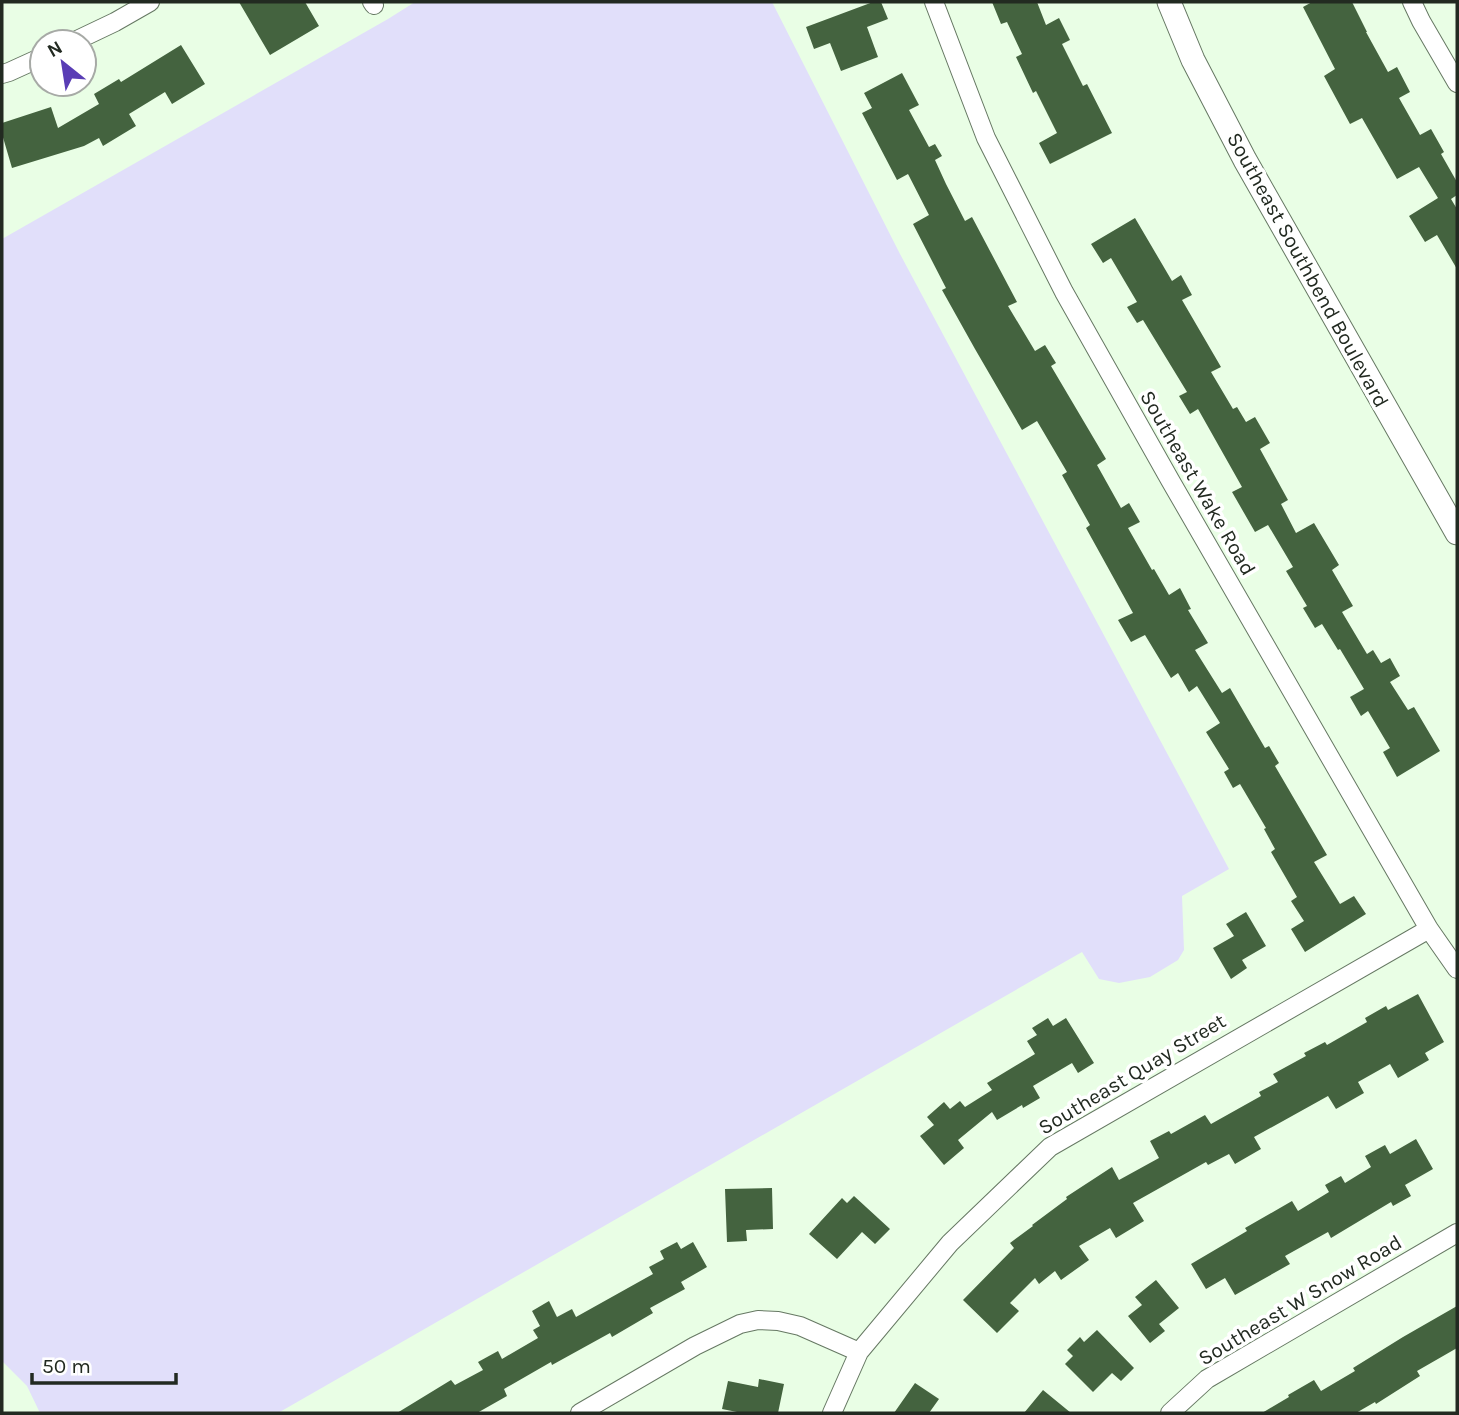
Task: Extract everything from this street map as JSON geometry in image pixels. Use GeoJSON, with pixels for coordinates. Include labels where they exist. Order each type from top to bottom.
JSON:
{"type":"FeatureCollection","features":[{"type":"Feature","properties":{"kind":"street"},"geometry":{"type":"LineString","coordinates":[[98,30],[150,2]]}},
{"type":"Feature","properties":{"kind":"street","name":"Southeast Wake Road"},"geometry":{"type":"LineString","coordinates":[[934,2],[986,138],[1064,292],[1429,929],[1457,970]]}},
{"type":"Feature","properties":{"kind":"street","name":"Southeast Southbend Boulevard"},"geometry":{"type":"LineString","coordinates":[[1169,2],[1194,60],[1245,160],[1457,533]]}},
{"type":"Feature","properties":{"kind":"street"},"geometry":{"type":"LineString","coordinates":[[1412,2],[1457,83]]}},
{"type":"Feature","properties":{"kind":"street"},"geometry":{"type":"LineString","coordinates":[[2,74],[28,63]]}},
{"type":"Feature","properties":{"kind":"street","name":"Southeast Quay Street"},"geometry":{"type":"LineString","coordinates":[[832,1413],[859,1352],[950,1243],[1050,1147],[1429,929]]}},
{"type":"Feature","properties":{"kind":"street","name":"Southeast W Snow Road"},"geometry":{"type":"LineString","coordinates":[[1170,1413],[1207,1379],[1457,1233]]}},
{"type":"Feature","properties":{"kind":"street"},"geometry":{"type":"LineString","coordinates":[[580,1413],[695,1346],[740,1324],[758,1320],[800,1326],[859,1352]]}},
{"type":"Feature","properties":{"kind":"shaded area"},"geometry":{"type":"Polygon","coordinates":[[[415,2],[772,2],[900,254],[1229,869],[1182,896],[1184,950],[1178,960],[1150,977],[1119,983],[1099,979],[1082,952],[278,1413],[40,1413],[27,1386],[2,1361],[2,239],[415,2]]]}},
{"type":"Feature","properties":{"kind":"building"},"geometry":{"type":"Polygon","coordinates":[[[239,2],[305,2],[319,26],[270,55],[239,2]]]}},
{"type":"Feature","properties":{"kind":"building"},"geometry":{"type":"Polygon","coordinates":[[[873,2],[881,2],[888,19],[867,27],[878,57],[841,71],[830,43],[814,49],[806,27],[873,2]]]}},
{"type":"Feature","properties":{"kind":"building"},"geometry":{"type":"Polygon","coordinates":[[[992,2],[1037,2],[1046,25],[1059,18],[1070,40],[1062,44],[1083,86],[1087,84],[1112,133],[1050,164],[1039,143],[1057,133],[1036,91],[1033,93],[1016,57],[1022,54],[1007,22],[1001,24],[992,2]]]}},
{"type":"Feature","properties":{"kind":"building"},"geometry":{"type":"Polygon","coordinates":[[[1312,2],[1352,2],[1388,72],[1397,67],[1410,92],[1399,98],[1420,135],[1431,129],[1444,152],[1441,154],[1457,182],[1457,195],[1451,199],[1457,209],[1457,269],[1437,235],[1425,242],[1409,216],[1438,198],[1419,167],[1397,179],[1362,118],[1350,124],[1324,76],[1335,69],[1303,7],[1312,2]]]}},
{"type":"Feature","properties":{"kind":"building"},"geometry":{"type":"Polygon","coordinates":[[[181,45],[205,84],[172,104],[165,92],[129,114],[136,126],[103,146],[99,138],[84,146],[12,168],[2,134],[2,123],[51,107],[58,128],[99,104],[96,98],[98,92],[119,79],[121,82],[181,45]]]}},
{"type":"Feature","properties":{"kind":"building"},"geometry":{"type":"Polygon","coordinates":[[[902,73],[919,105],[909,110],[929,147],[935,144],[942,156],[935,160],[946,184],[965,221],[972,217],[1017,302],[1008,306],[1035,351],[1045,345],[1056,363],[1051,366],[1106,459],[1097,465],[1121,508],[1129,503],[1140,522],[1128,528],[1152,570],[1154,569],[1169,595],[1180,588],[1191,609],[1188,610],[1208,643],[1195,650],[1222,693],[1230,688],[1265,748],[1269,746],[1279,763],[1275,766],[1327,855],[1314,862],[1340,904],[1354,896],[1366,914],[1305,952],[1291,929],[1304,921],[1291,901],[1297,897],[1271,852],[1275,849],[1264,829],[1266,828],[1240,784],[1233,788],[1224,772],[1229,769],[1206,732],[1220,723],[1197,686],[1189,692],[1178,673],[1171,678],[1145,635],[1131,642],[1118,620],[1133,613],[1086,528],[1090,525],[1062,475],[1067,472],[1037,421],[1022,430],[942,290],[946,288],[913,224],[929,215],[908,174],[897,180],[862,113],[872,108],[864,93],[902,73]]]}},
{"type":"Feature","properties":{"kind":"building"},"geometry":{"type":"Polygon","coordinates":[[[1135,218],[1172,281],[1181,275],[1192,295],[1182,300],[1221,367],[1211,372],[1233,409],[1237,407],[1246,422],[1255,417],[1270,443],[1260,449],[1288,500],[1281,504],[1296,533],[1314,523],[1339,565],[1332,570],[1353,606],[1342,612],[1367,654],[1373,650],[1381,663],[1390,658],[1400,676],[1390,682],[1408,710],[1414,707],[1440,751],[1397,777],[1383,752],[1390,748],[1368,711],[1361,716],[1350,697],[1364,689],[1322,624],[1315,628],[1303,608],[1307,606],[1286,571],[1293,567],[1268,525],[1255,532],[1232,492],[1242,487],[1198,409],[1190,414],[1179,396],[1187,392],[1143,320],[1137,323],[1127,307],[1137,302],[1111,258],[1103,263],[1091,244],[1135,218]]]}},
{"type":"Feature","properties":{"kind":"building"},"geometry":{"type":"Polygon","coordinates":[[[1246,912],[1266,946],[1242,960],[1247,968],[1231,979],[1213,948],[1234,936],[1226,924],[1246,912]]]}},
{"type":"Feature","properties":{"kind":"building"},"geometry":{"type":"Polygon","coordinates":[[[1418,994],[1444,1042],[1425,1053],[1429,1060],[1398,1078],[1390,1064],[1358,1082],[1364,1093],[1336,1109],[1328,1096],[1254,1137],[1261,1149],[1235,1164],[1229,1154],[1208,1165],[1206,1162],[1133,1203],[1144,1221],[1116,1238],[1110,1228],[1079,1246],[1089,1260],[1061,1280],[1055,1271],[1039,1284],[1035,1278],[1010,1303],[1019,1311],[997,1333],[963,1300],[1014,1248],[1010,1243],[1067,1199],[1066,1197],[1112,1167],[1119,1180],[1159,1158],[1150,1141],[1169,1131],[1171,1134],[1205,1115],[1211,1124],[1261,1096],[1259,1092],[1278,1082],[1273,1074],[1306,1056],[1304,1053],[1325,1042],[1327,1045],[1367,1022],[1365,1018],[1386,1006],[1388,1010],[1418,994]]]}},
{"type":"Feature","properties":{"kind":"building"},"geometry":{"type":"Polygon","coordinates":[[[1048,1018],[1053,1026],[1066,1018],[1094,1063],[1078,1073],[1072,1063],[1033,1086],[1040,1098],[1023,1108],[1022,1105],[997,1120],[992,1112],[958,1140],[964,1148],[944,1165],[920,1136],[934,1125],[927,1117],[944,1102],[950,1109],[960,1101],[965,1107],[992,1090],[987,1083],[1035,1054],[1027,1041],[1037,1035],[1032,1028],[1048,1018]]]}},
{"type":"Feature","properties":{"kind":"building"},"geometry":{"type":"Polygon","coordinates":[[[1416,1139],[1433,1169],[1405,1185],[1411,1196],[1393,1206],[1391,1202],[1331,1238],[1328,1232],[1285,1256],[1290,1264],[1235,1295],[1225,1278],[1206,1289],[1191,1264],[1292,1201],[1298,1211],[1329,1192],[1325,1185],[1341,1176],[1345,1183],[1371,1167],[1365,1156],[1385,1145],[1390,1154],[1416,1139]]]}},
{"type":"Feature","properties":{"kind":"building"},"geometry":{"type":"Polygon","coordinates":[[[772,1188],[773,1229],[746,1230],[747,1241],[727,1242],[725,1189],[772,1188]]]}},
{"type":"Feature","properties":{"kind":"building"},"geometry":{"type":"Polygon","coordinates":[[[854,1196],[890,1229],[875,1244],[862,1232],[837,1259],[809,1234],[842,1198],[847,1203],[854,1196]]]}},
{"type":"Feature","properties":{"kind":"building"},"geometry":{"type":"Polygon","coordinates":[[[677,1242],[681,1249],[693,1242],[707,1267],[681,1282],[685,1289],[650,1308],[653,1313],[612,1337],[610,1333],[552,1365],[551,1362],[504,1389],[507,1396],[477,1413],[397,1413],[451,1380],[455,1385],[483,1370],[478,1362],[498,1351],[502,1359],[538,1338],[533,1330],[540,1326],[532,1311],[549,1301],[557,1317],[572,1309],[576,1317],[653,1274],[649,1267],[664,1259],[660,1251],[677,1242]]]}},
{"type":"Feature","properties":{"kind":"building"},"geometry":{"type":"Polygon","coordinates":[[[1156,1280],[1179,1308],[1159,1324],[1165,1331],[1150,1343],[1128,1316],[1142,1305],[1135,1297],[1156,1280]]]}},
{"type":"Feature","properties":{"kind":"building"},"geometry":{"type":"Polygon","coordinates":[[[1457,1306],[1457,1348],[1417,1371],[1420,1376],[1376,1404],[1375,1402],[1356,1413],[1262,1413],[1314,1380],[1321,1391],[1355,1371],[1353,1368],[1457,1306]]]}},
{"type":"Feature","properties":{"kind":"building"},"geometry":{"type":"Polygon","coordinates":[[[1097,1330],[1134,1368],[1121,1381],[1112,1373],[1093,1392],[1065,1364],[1073,1356],[1067,1350],[1080,1337],[1084,1342],[1097,1330]]]}},
{"type":"Feature","properties":{"kind":"building"},"geometry":{"type":"Polygon","coordinates":[[[759,1379],[784,1384],[778,1413],[742,1413],[722,1409],[728,1381],[758,1387],[759,1379]]]}},
{"type":"Feature","properties":{"kind":"building"},"geometry":{"type":"Polygon","coordinates":[[[915,1383],[939,1399],[929,1413],[894,1413],[915,1383]]]}},
{"type":"Feature","properties":{"kind":"building"},"geometry":{"type":"Polygon","coordinates":[[[1043,1390],[1071,1413],[1024,1413],[1043,1390]]]}}]}
